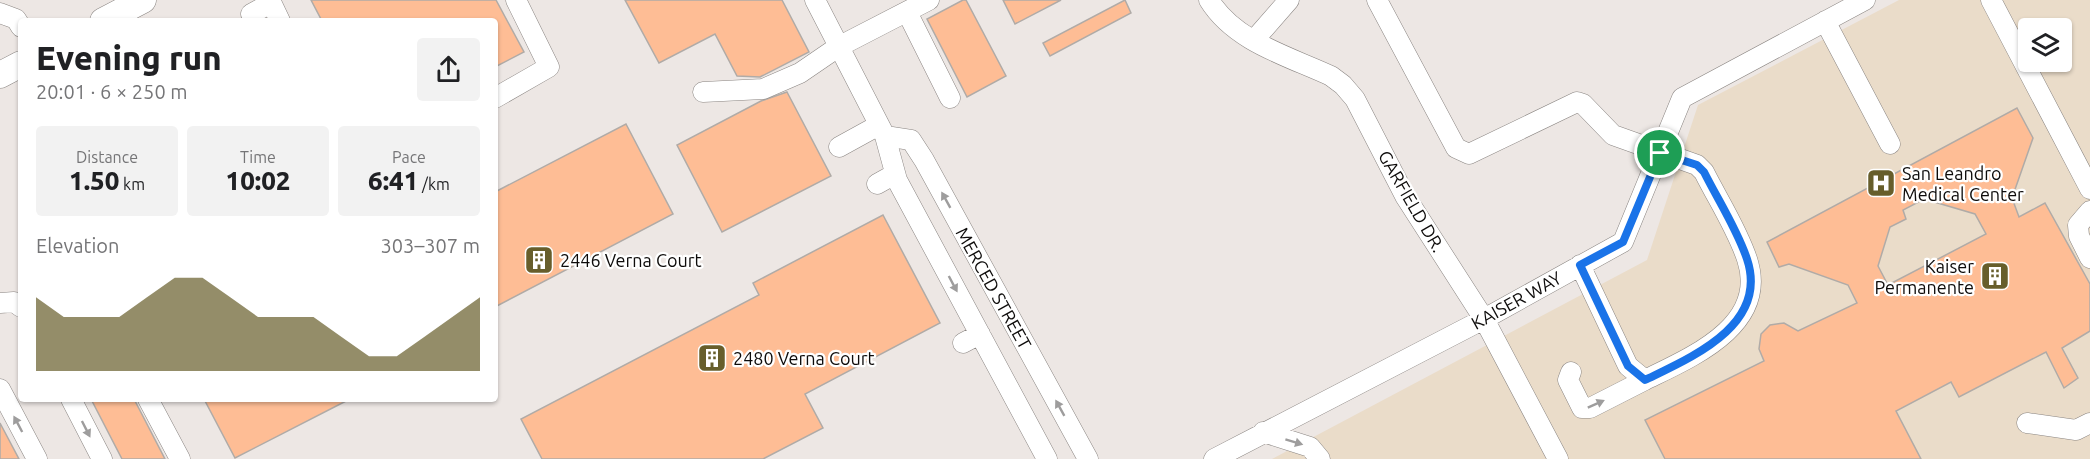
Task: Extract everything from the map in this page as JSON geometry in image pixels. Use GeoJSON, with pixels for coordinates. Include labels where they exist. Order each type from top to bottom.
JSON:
{"type":"FeatureCollection","features":[{"type":"Feature","properties":{"kind":"main road"},"geometry":{"type":"LineString","coordinates":[[109,18],[143,0]]}},
{"type":"Feature","properties":{"kind":"street"},"geometry":{"type":"LineString","coordinates":[[498,96],[549,67],[516,0]]}},
{"type":"Feature","properties":{"kind":"street","name":"MERCED STREET"},"geometry":{"type":"LineString","coordinates":[[815,0],[882,130],[895,174],[971,339],[1047,459]]}},
{"type":"Feature","properties":{"kind":"street"},"geometry":{"type":"LineString","coordinates":[[702,92],[763,89],[800,73],[838,47],[929,0]]}},
{"type":"Feature","properties":{"kind":"street","name":"GARFIELD DR."},"geometry":{"type":"LineString","coordinates":[[1209,0],[1223,20],[1239,33],[1331,76],[1344,85],[1355,99],[1405,196],[1484,319],[1558,459]]}},
{"type":"Feature","properties":{"kind":"street"},"geometry":{"type":"LineString","coordinates":[[1254,40],[1289,0]]}},
{"type":"Feature","properties":{"kind":"street"},"geometry":{"type":"LineString","coordinates":[[1377,0],[1456,148],[1469,154],[1576,102],[1583,104],[1613,135],[1697,165],[1704,172],[1747,259],[1751,276],[1749,299],[1741,314],[1722,338],[1590,408],[1582,408],[1568,380],[1571,372]]}},
{"type":"Feature","properties":{"kind":"street","name":"KAISER WAY"},"geometry":{"type":"LineString","coordinates":[[1214,459],[1484,319],[1623,242],[1682,98],[1864,0]]}},
{"type":"Feature","properties":{"kind":"street"},"geometry":{"type":"LineString","coordinates":[[1991,0],[2090,189]]}},
{"type":"Feature","properties":{"kind":"street"},"geometry":{"type":"LineString","coordinates":[[250,14],[270,2],[278,18]]}},
{"type":"Feature","properties":{"kind":"street"},"geometry":{"type":"LineString","coordinates":[[907,12],[950,98]]}},
{"type":"Feature","properties":{"kind":"street"},"geometry":{"type":"LineString","coordinates":[[0,13],[16,19],[18,22]]}},
{"type":"Feature","properties":{"kind":"street"},"geometry":{"type":"LineString","coordinates":[[1826,21],[1890,144]]}},
{"type":"Feature","properties":{"kind":"street"},"geometry":{"type":"LineString","coordinates":[[838,147],[882,130]]}},
{"type":"Feature","properties":{"kind":"street","name":"MERCED STREET"},"geometry":{"type":"LineString","coordinates":[[882,130],[911,140],[924,160],[1088,459]]}},
{"type":"Feature","properties":{"kind":"street"},"geometry":{"type":"LineString","coordinates":[[877,184],[895,174]]}},
{"type":"Feature","properties":{"kind":"street"},"geometry":{"type":"LineString","coordinates":[[2090,211],[2078,225],[2079,236],[2090,258]]}},
{"type":"Feature","properties":{"kind":"street"},"geometry":{"type":"LineString","coordinates":[[1580,265],[1628,366],[1645,380]]}},
{"type":"Feature","properties":{"kind":"street"},"geometry":{"type":"LineString","coordinates":[[0,389],[37,459]]}},
{"type":"Feature","properties":{"kind":"street"},"geometry":{"type":"LineString","coordinates":[[73,402],[102,459]]}},
{"type":"Feature","properties":{"kind":"street"},"geometry":{"type":"LineString","coordinates":[[150,402],[180,459]]}},
{"type":"Feature","properties":{"kind":"street"},"geometry":{"type":"LineString","coordinates":[[2027,423],[2076,430],[2090,423]]}},
{"type":"Feature","properties":{"kind":"street"},"geometry":{"type":"LineString","coordinates":[[1263,432],[1310,447],[1320,459]]}},
{"type":"Feature","properties":{"kind":"shaded area","name":"San Leandro Medical Center"},"geometry":{"type":"Polygon","coordinates":[[[1899,0],[2090,0],[2090,459],[1272,459],[1647,260],[1698,105],[1899,0]]]}},
{"type":"Feature","properties":{"kind":"building"},"geometry":{"type":"Polygon","coordinates":[[[311,0],[496,0],[524,52],[498,65],[498,18],[320,18],[311,0]]]}},
{"type":"Feature","properties":{"kind":"building"},"geometry":{"type":"Polygon","coordinates":[[[625,0],[782,0],[809,52],[760,77],[737,76],[715,34],[659,63],[625,0]]]}},
{"type":"Feature","properties":{"kind":"building"},"geometry":{"type":"Polygon","coordinates":[[[966,0],[1006,76],[967,97],[927,19],[966,0]]]}},
{"type":"Feature","properties":{"kind":"building"},"geometry":{"type":"Polygon","coordinates":[[[1003,0],[1061,0],[1015,24],[1003,0]]]}},
{"type":"Feature","properties":{"kind":"building"},"geometry":{"type":"Polygon","coordinates":[[[1125,0],[1131,13],[1050,56],[1043,43],[1125,0]]]}},
{"type":"Feature","properties":{"kind":"building"},"geometry":{"type":"Polygon","coordinates":[[[787,92],[831,176],[722,232],[677,145],[761,101],[787,92]]]}},
{"type":"Feature","properties":{"kind":"building","name":"Kaiser Permanente"},"geometry":{"type":"Polygon","coordinates":[[[2017,108],[2033,138],[2012,198],[2019,217],[2045,203],[2090,284],[2090,331],[2062,348],[2078,378],[2064,388],[2046,352],[1959,397],[1951,382],[1896,411],[1921,459],[1665,459],[1645,420],[1764,361],[1759,349],[1761,334],[1770,325],[1784,323],[1798,331],[1857,303],[1848,285],[1789,264],[1779,267],[1767,242],[2017,108]],[[1924,199],[1903,210],[1906,219],[1890,227],[1878,266],[1888,285],[1986,234],[1975,214],[1924,199]]]}},
{"type":"Feature","properties":{"kind":"building","name":"2446 Verna Court"},"geometry":{"type":"Polygon","coordinates":[[[626,124],[673,214],[498,305],[498,190],[626,124]]]}},
{"type":"Feature","properties":{"kind":"building","name":"2480 Verna Court"},"geometry":{"type":"Polygon","coordinates":[[[883,215],[940,323],[805,394],[823,428],[763,459],[542,459],[521,419],[759,295],[753,283],[883,215]]]}},
{"type":"Feature","properties":{"kind":"building"},"geometry":{"type":"Polygon","coordinates":[[[93,402],[136,402],[165,459],[122,459],[93,402]]]}},
{"type":"Feature","properties":{"kind":"building"},"geometry":{"type":"Polygon","coordinates":[[[206,402],[344,402],[235,458],[206,402]]]}},
{"type":"Feature","properties":{"kind":"building"},"geometry":{"type":"Polygon","coordinates":[[[0,423],[19,459],[0,459],[0,423]]]}},
{"type":"Feature","properties":{"kind":"place","name":"San Leandro Medical Center"},"geometry":{"type":"Point","coordinates":[1881,183]}},
{"type":"Feature","properties":{"kind":"place","name":"2446 Verna Court"},"geometry":{"type":"Point","coordinates":[539,260]}},
{"type":"Feature","properties":{"kind":"place","name":"Kaiser Permanente"},"geometry":{"type":"Point","coordinates":[1995,276]}},
{"type":"Feature","properties":{"kind":"place","name":"2480 Verna Court"},"geometry":{"type":"Point","coordinates":[712,358]}},
{"type":"Feature","properties":{"kind":"route"},"geometry":{"type":"LineString","coordinates":[[1660,153],[1697,165],[1704,172],[1747,259],[1751,276],[1749,299],[1732,327],[1722,338],[1645,380],[1628,366],[1580,265],[1623,242],[1660,153]]}}]}
